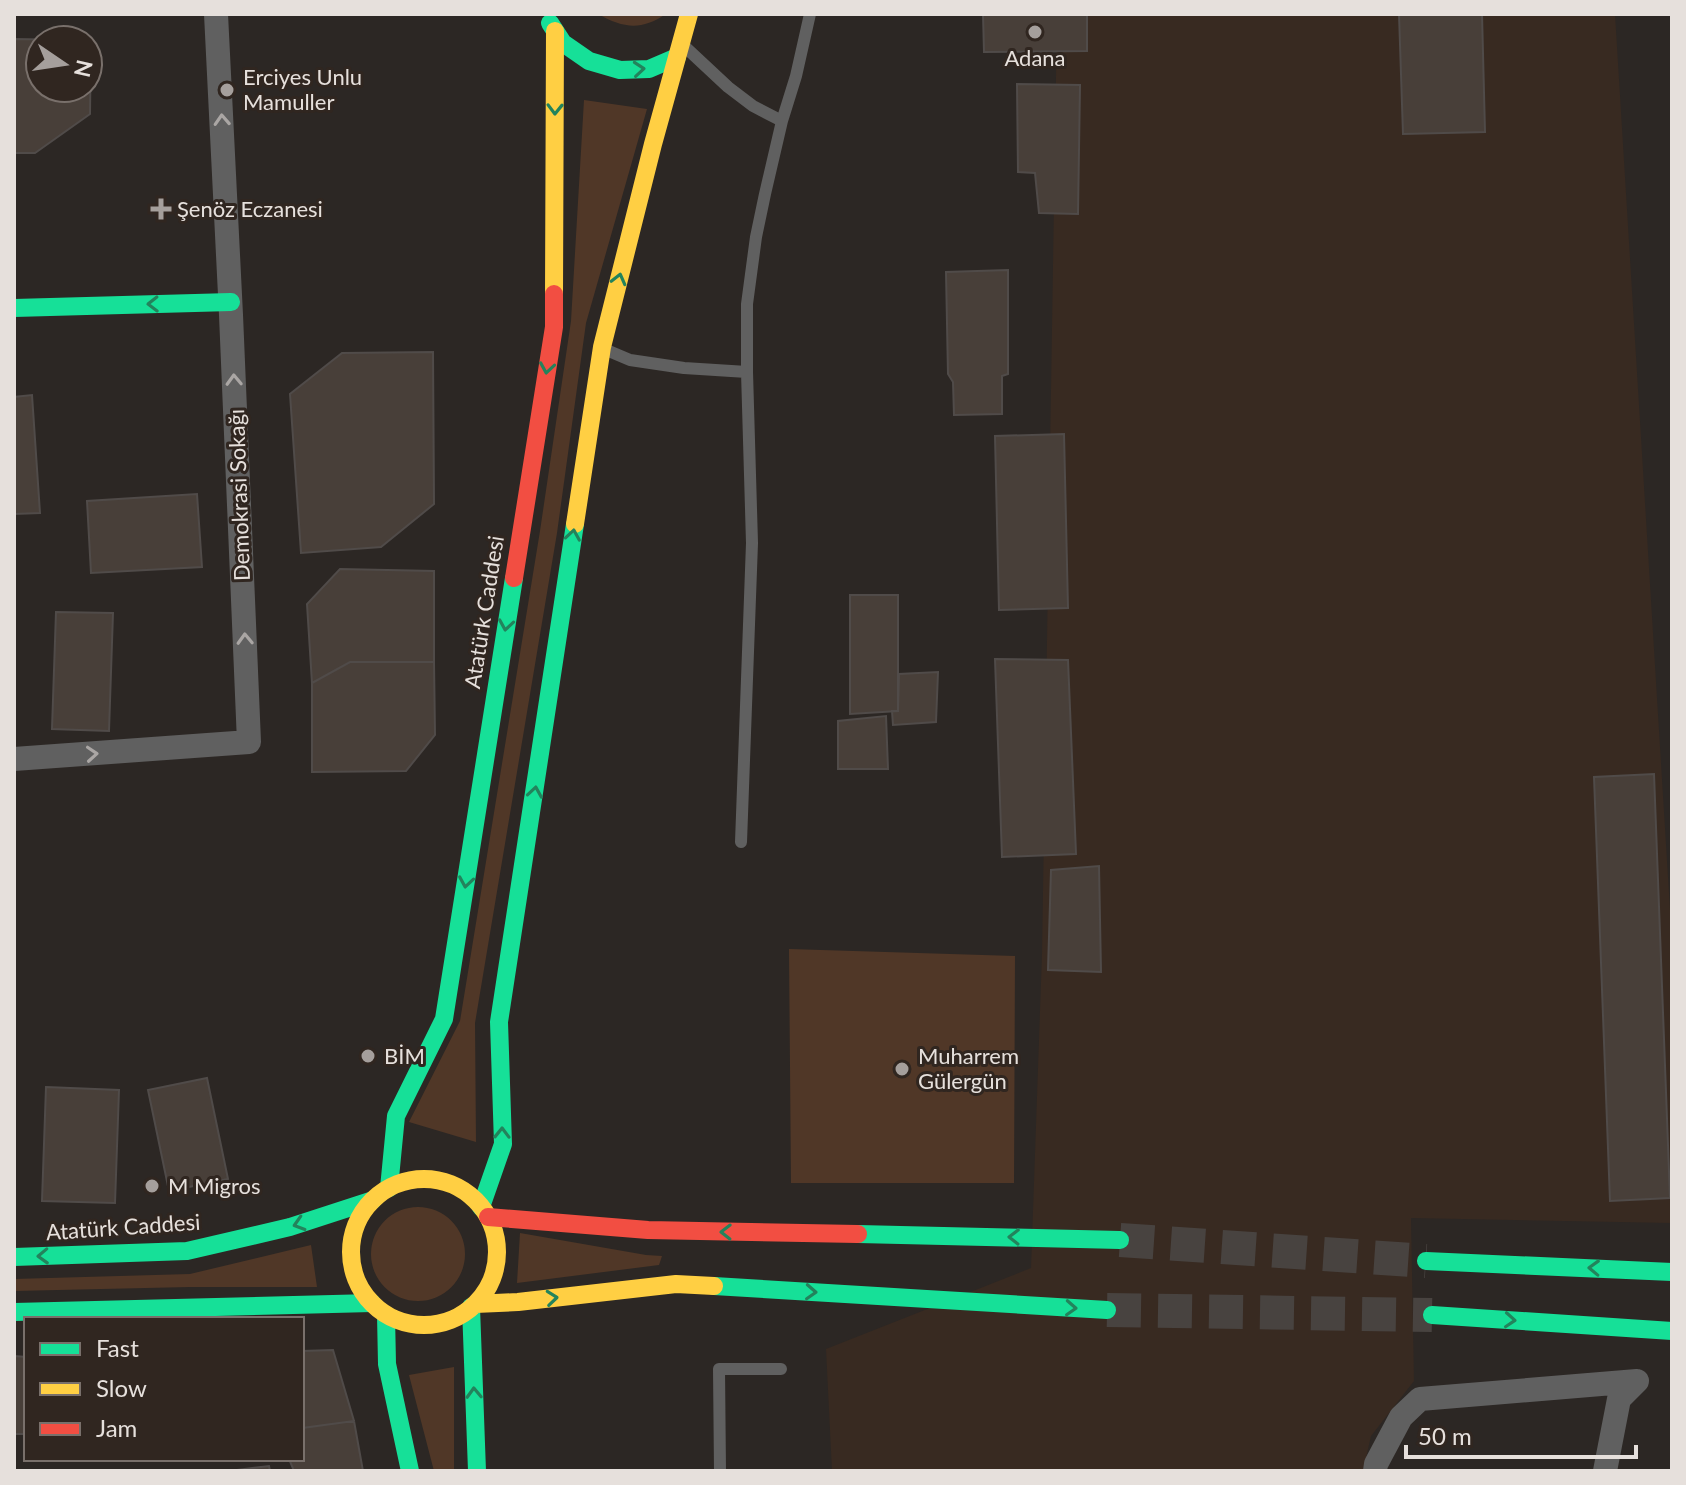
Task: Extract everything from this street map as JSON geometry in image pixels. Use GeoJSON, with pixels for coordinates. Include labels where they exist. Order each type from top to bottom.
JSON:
{"type":"FeatureCollection","features":[{"type":"Feature","properties":{"kind":"main road"},"geometry":{"type":"LineString","coordinates":[[484,1212],[503,1144],[499,1022],[602,347],[689,14]]}},
{"type":"Feature","properties":{"kind":"main road"},"geometry":{"type":"LineString","coordinates":[[546,20],[563,43],[589,61],[620,70],[649,69],[679,50]]}},
{"type":"Feature","properties":{"kind":"main road","name":"Atatürk Caddesi"},"geometry":{"type":"LineString","coordinates":[[14,1257],[187,1251],[290,1227],[381,1194],[396,1116],[444,1019],[554,327],[546,20]]}},
{"type":"Feature","properties":{"kind":"main road"},"geometry":{"type":"LineString","coordinates":[[14,308],[231,302]]}},
{"type":"Feature","properties":{"kind":"main road"},"geometry":{"type":"LineString","coordinates":[[425,1179],[444,1182],[461,1189],[484,1212],[494,1234],[497,1253],[494,1272],[486,1290],[473,1306],[459,1316],[442,1323],[404,1323],[379,1309],[358,1285],[352,1263],[352,1240],[359,1218],[381,1194],[406,1181],[425,1179]]}},
{"type":"Feature","properties":{"kind":"main road"},"geometry":{"type":"LineString","coordinates":[[484,1212],[648,1230],[1120,1240]]}},
{"type":"Feature","properties":{"kind":"main road"},"geometry":{"type":"LineString","coordinates":[[1426,1261],[1672,1272]]}},
{"type":"Feature","properties":{"kind":"main road"},"geometry":{"type":"LineString","coordinates":[[473,1306],[676,1284],[1107,1310]]}},
{"type":"Feature","properties":{"kind":"main road"},"geometry":{"type":"LineString","coordinates":[[473,1306],[477,1471]]}},
{"type":"Feature","properties":{"kind":"main road"},"geometry":{"type":"LineString","coordinates":[[14,1312],[379,1309]]}},
{"type":"Feature","properties":{"kind":"main road"},"geometry":{"type":"LineString","coordinates":[[379,1309],[387,1364],[410,1471]]}},
{"type":"Feature","properties":{"kind":"main road"},"geometry":{"type":"LineString","coordinates":[[1432,1315],[1672,1331]]}},
{"type":"Feature","properties":{"kind":"street","name":"Demokrasi Sokağı"},"geometry":{"type":"LineString","coordinates":[[14,759],[249,742],[216,14]]}},
{"type":"Feature","properties":{"kind":"street"},"geometry":{"type":"LineString","coordinates":[[1375,1471],[1401,1417],[1420,1399],[1637,1381],[1619,1399],[1605,1471]]}},
{"type":"Feature","properties":{"kind":"lane"},"geometry":{"type":"LineString","coordinates":[[741,842],[752,543],[747,304],[756,237],[810,14]]}},
{"type":"Feature","properties":{"kind":"lane"},"geometry":{"type":"LineString","coordinates":[[679,50],[753,106],[782,121]]}},
{"type":"Feature","properties":{"kind":"lane"},"geometry":{"type":"LineString","coordinates":[[602,347],[630,360],[684,368],[747,372]]}},
{"type":"Feature","properties":{"kind":"lane"},"geometry":{"type":"LineString","coordinates":[[720,1471],[719,1369],[781,1369]]}},
{"type":"Feature","properties":{"kind":"shaded area"},"geometry":{"type":"Polygon","coordinates":[[[598,14],[666,14],[648,23],[632,26],[598,14]]]}},
{"type":"Feature","properties":{"kind":"shaded area"},"geometry":{"type":"Polygon","coordinates":[[[1057,14],[1615,14],[1672,942],[1672,1223],[1411,1218],[1414,1381],[1371,1436],[1363,1471],[832,1471],[826,1349],[1031,1268],[1042,954],[1057,14]]]}},
{"type":"Feature","properties":{"kind":"shaded area"},"geometry":{"type":"Polygon","coordinates":[[[584,100],[647,109],[586,323],[557,533],[475,1023],[476,1142],[409,1122],[460,1021],[571,321],[584,100]]]}},
{"type":"Feature","properties":{"kind":"shaded area","name":"Muharrem Gülergün"},"geometry":{"type":"Polygon","coordinates":[[[789,949],[1015,956],[1014,1183],[791,1183],[789,949]]]}},
{"type":"Feature","properties":{"kind":"shaded area"},"geometry":{"type":"Polygon","coordinates":[[[418,1207],[436,1211],[451,1221],[461,1236],[465,1254],[461,1272],[451,1287],[436,1297],[418,1301],[400,1297],[385,1287],[375,1272],[371,1254],[375,1236],[385,1221],[400,1211],[418,1207]]]}},
{"type":"Feature","properties":{"kind":"shaded area"},"geometry":{"type":"Polygon","coordinates":[[[520,1233],[662,1256],[659,1265],[517,1283],[520,1233]]]}},
{"type":"Feature","properties":{"kind":"shaded area"},"geometry":{"type":"Polygon","coordinates":[[[311,1245],[317,1287],[14,1291],[14,1279],[190,1274],[311,1245]]]}},
{"type":"Feature","properties":{"kind":"shaded area"},"geometry":{"type":"Polygon","coordinates":[[[454,1367],[454,1471],[434,1471],[409,1375],[454,1367]]]}},
{"type":"Feature","properties":{"kind":"building","name":"Adana"},"geometry":{"type":"Polygon","coordinates":[[[983,14],[1087,14],[1087,51],[984,52],[983,14]]]}},
{"type":"Feature","properties":{"kind":"building"},"geometry":{"type":"Polygon","coordinates":[[[1399,14],[1482,14],[1485,132],[1403,134],[1399,14]]]}},
{"type":"Feature","properties":{"kind":"building"},"geometry":{"type":"Polygon","coordinates":[[[14,39],[24,39],[24,104],[90,104],[90,114],[35,153],[14,153],[14,39]]]}},
{"type":"Feature","properties":{"kind":"building"},"geometry":{"type":"Polygon","coordinates":[[[1017,84],[1080,85],[1078,214],[1039,213],[1035,173],[1018,172],[1017,84]]]}},
{"type":"Feature","properties":{"kind":"building"},"geometry":{"type":"Polygon","coordinates":[[[1008,270],[1008,374],[1002,376],[1002,414],[954,415],[953,382],[948,374],[946,272],[1008,270]]]}},
{"type":"Feature","properties":{"kind":"building"},"geometry":{"type":"Polygon","coordinates":[[[433,352],[434,504],[381,547],[301,553],[290,394],[342,353],[433,352]]]}},
{"type":"Feature","properties":{"kind":"building"},"geometry":{"type":"Polygon","coordinates":[[[32,395],[40,513],[14,514],[14,397],[32,395]]]}},
{"type":"Feature","properties":{"kind":"building"},"geometry":{"type":"Polygon","coordinates":[[[1064,434],[1068,608],[999,610],[995,436],[1064,434]]]}},
{"type":"Feature","properties":{"kind":"building"},"geometry":{"type":"Polygon","coordinates":[[[197,494],[202,567],[91,573],[87,501],[197,494]]]}},
{"type":"Feature","properties":{"kind":"building"},"geometry":{"type":"Polygon","coordinates":[[[340,569],[434,571],[434,662],[350,662],[312,683],[307,604],[340,569]]]}},
{"type":"Feature","properties":{"kind":"building"},"geometry":{"type":"Polygon","coordinates":[[[850,595],[898,595],[898,711],[850,714],[850,595]]]}},
{"type":"Feature","properties":{"kind":"building"},"geometry":{"type":"Polygon","coordinates":[[[56,612],[113,613],[109,731],[52,729],[56,612]]]}},
{"type":"Feature","properties":{"kind":"building"},"geometry":{"type":"Polygon","coordinates":[[[995,659],[1068,660],[1076,854],[1002,857],[995,659]]]}},
{"type":"Feature","properties":{"kind":"building"},"geometry":{"type":"Polygon","coordinates":[[[350,662],[434,662],[435,735],[406,771],[312,772],[312,683],[350,662]]]}},
{"type":"Feature","properties":{"kind":"building"},"geometry":{"type":"Polygon","coordinates":[[[938,672],[936,722],[893,725],[892,711],[898,711],[899,674],[938,672]]]}},
{"type":"Feature","properties":{"kind":"building"},"geometry":{"type":"Polygon","coordinates":[[[886,716],[888,769],[838,769],[838,721],[886,716]]]}},
{"type":"Feature","properties":{"kind":"building"},"geometry":{"type":"Polygon","coordinates":[[[1654,774],[1670,1198],[1610,1201],[1594,777],[1654,774]]]}},
{"type":"Feature","properties":{"kind":"building"},"geometry":{"type":"Polygon","coordinates":[[[1099,866],[1101,972],[1048,970],[1051,870],[1099,866]]]}},
{"type":"Feature","properties":{"kind":"building"},"geometry":{"type":"Polygon","coordinates":[[[207,1078],[228,1179],[169,1191],[148,1090],[207,1078]]]}},
{"type":"Feature","properties":{"kind":"building"},"geometry":{"type":"Polygon","coordinates":[[[46,1087],[119,1090],[115,1203],[42,1201],[46,1087]]]}},
{"type":"Feature","properties":{"kind":"building"},"geometry":{"type":"Polygon","coordinates":[[[333,1350],[354,1421],[304,1428],[304,1351],[333,1350]]]}},
{"type":"Feature","properties":{"kind":"building"},"geometry":{"type":"Polygon","coordinates":[[[14,1356],[24,1357],[24,1434],[14,1434],[14,1356]]]}},
{"type":"Feature","properties":{"kind":"building"},"geometry":{"type":"Polygon","coordinates":[[[354,1421],[363,1471],[294,1471],[290,1461],[304,1461],[304,1428],[354,1421]]]}},
{"type":"Feature","properties":{"kind":"building"},"geometry":{"type":"Polygon","coordinates":[[[269,1466],[270,1471],[229,1471],[269,1466]]]}},
{"type":"Feature","properties":{"kind":"tunnel"},"geometry":{"type":"LineString","coordinates":[[1120,1240],[1426,1261]]}},
{"type":"Feature","properties":{"kind":"tunnel"},"geometry":{"type":"LineString","coordinates":[[1107,1310],[1432,1315]]}},
{"type":"Feature","properties":{"kind":"traffic: fast"},"geometry":{"type":"LineString","coordinates":[[550,23],[563,43],[589,61],[620,70],[649,69],[677,57]]}},
{"type":"Feature","properties":{"kind":"traffic: fast"},"geometry":{"type":"LineString","coordinates":[[14,308],[231,302]]}},
{"type":"Feature","properties":{"kind":"traffic: fast"},"geometry":{"type":"LineString","coordinates":[[481,1207],[503,1144],[499,1022],[575,524]]}},
{"type":"Feature","properties":{"kind":"traffic: fast"},"geometry":{"type":"LineString","coordinates":[[389,1188],[396,1116],[444,1019],[514,578]]}},
{"type":"Feature","properties":{"kind":"traffic: fast"},"geometry":{"type":"LineString","coordinates":[[14,1257],[187,1251],[290,1227],[373,1200]]}},
{"type":"Feature","properties":{"kind":"traffic: fast"},"geometry":{"type":"LineString","coordinates":[[858,1234],[1120,1240]]}},
{"type":"Feature","properties":{"kind":"traffic: fast"},"geometry":{"type":"LineString","coordinates":[[1426,1261],[1672,1272]]}},
{"type":"Feature","properties":{"kind":"traffic: fast"},"geometry":{"type":"LineString","coordinates":[[714,1286],[1107,1310]]}},
{"type":"Feature","properties":{"kind":"traffic: fast"},"geometry":{"type":"LineString","coordinates":[[14,1312],[372,1303]]}},
{"type":"Feature","properties":{"kind":"traffic: fast"},"geometry":{"type":"LineString","coordinates":[[471,1307],[477,1471]]}},
{"type":"Feature","properties":{"kind":"traffic: fast"},"geometry":{"type":"LineString","coordinates":[[386,1315],[387,1364],[410,1471]]}},
{"type":"Feature","properties":{"kind":"traffic: fast"},"geometry":{"type":"LineString","coordinates":[[1432,1315],[1672,1331]]}},
{"type":"Feature","properties":{"kind":"traffic: slow"},"geometry":{"type":"LineString","coordinates":[[575,524],[602,347],[689,14]]}},
{"type":"Feature","properties":{"kind":"traffic: slow"},"geometry":{"type":"LineString","coordinates":[[554,294],[555,31]]}},
{"type":"Feature","properties":{"kind":"traffic: slow"},"geometry":{"type":"LineString","coordinates":[[424,1179],[452,1185],[475,1201],[491,1224],[497,1252],[491,1280],[475,1303],[452,1319],[424,1325],[396,1319],[373,1303],[357,1280],[351,1252],[357,1224],[373,1201],[396,1185],[424,1179]]}},
{"type":"Feature","properties":{"kind":"traffic: slow"},"geometry":{"type":"LineString","coordinates":[[475,1304],[676,1284],[714,1286]]}},
{"type":"Feature","properties":{"kind":"traffic: jam"},"geometry":{"type":"LineString","coordinates":[[514,578],[554,327],[554,294]]}},
{"type":"Feature","properties":{"kind":"traffic: jam"},"geometry":{"type":"LineString","coordinates":[[488,1217],[648,1230],[858,1234]]}},
{"type":"Feature","properties":{"kind":"place","name":"Adana"},"geometry":{"type":"Point","coordinates":[1035,32]}},
{"type":"Feature","properties":{"kind":"place","name":"Erciyes Unlu Mamuller"},"geometry":{"type":"Point","coordinates":[227,90]}},
{"type":"Feature","properties":{"kind":"place","name":"Şenöz Eczanesi"},"geometry":{"type":"Point","coordinates":[161,209]}},
{"type":"Feature","properties":{"kind":"place","name":"BİM"},"geometry":{"type":"Point","coordinates":[368,1056]}},
{"type":"Feature","properties":{"kind":"place","name":"Muharrem Gülergün"},"geometry":{"type":"Point","coordinates":[902,1069]}},
{"type":"Feature","properties":{"kind":"place","name":"M Migros"},"geometry":{"type":"Point","coordinates":[152,1186]}}]}
